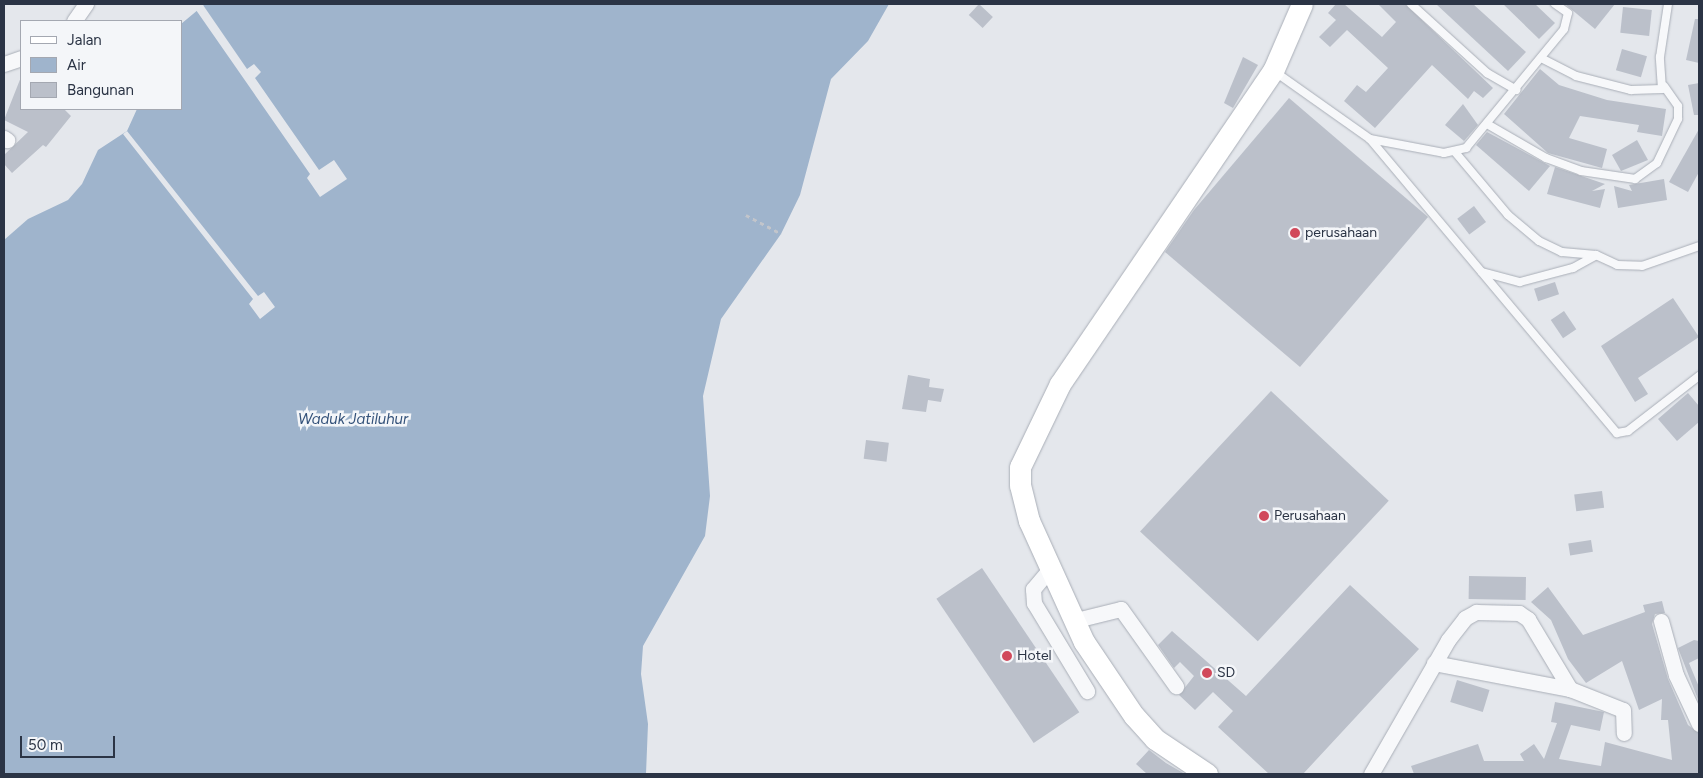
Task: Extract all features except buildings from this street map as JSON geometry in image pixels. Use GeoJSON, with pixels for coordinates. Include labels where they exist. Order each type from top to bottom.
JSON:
{"type":"FeatureCollection","features":[{"type":"Feature","properties":{"kind":"street"},"geometry":{"type":"LineString","coordinates":[[75,20],[86,4]]}},
{"type":"Feature","properties":{"kind":"street"},"geometry":{"type":"LineString","coordinates":[[1207,774],[1155,739],[1134,716],[1072,621],[1049,570],[1020,485],[1025,452],[1060,384],[1176,225],[1273,71],[1302,4]]}},
{"type":"Feature","properties":{"kind":"street"},"geometry":{"type":"LineString","coordinates":[[4,64],[20,58]]}},
{"type":"Feature","properties":{"kind":"street"},"geometry":{"type":"LineString","coordinates":[[1049,570],[1033,588],[1034,603],[1087,692]]}},
{"type":"Feature","properties":{"kind":"street"},"geometry":{"type":"LineString","coordinates":[[1072,621],[1121,609],[1176,686]]}},
{"type":"Feature","properties":{"kind":"street"},"geometry":{"type":"LineString","coordinates":[[1371,774],[1434,663],[1471,614],[1519,612],[1531,624],[1570,689]]}},
{"type":"Feature","properties":{"kind":"street"},"geometry":{"type":"LineString","coordinates":[[1660,622],[1676,675],[1699,724]]}},
{"type":"Feature","properties":{"kind":"street"},"geometry":{"type":"LineString","coordinates":[[1434,663],[1570,689],[1620,707],[1625,715],[1624,733]]}},
{"type":"Feature","properties":{"kind":"lane"},"geometry":{"type":"LineString","coordinates":[[1411,4],[1487,73],[1517,90]]}},
{"type":"Feature","properties":{"kind":"lane"},"geometry":{"type":"LineString","coordinates":[[1370,139],[1455,152],[1466,148],[1517,90],[1569,18],[1555,4]]}},
{"type":"Feature","properties":{"kind":"lane"},"geometry":{"type":"LineString","coordinates":[[1486,124],[1572,168],[1617,180],[1635,178],[1657,163],[1678,119],[1678,106],[1664,86],[1660,57],[1668,4]]}},
{"type":"Feature","properties":{"kind":"lane"},"geometry":{"type":"LineString","coordinates":[[1541,58],[1576,76],[1631,90],[1657,91],[1664,86]]}},
{"type":"Feature","properties":{"kind":"lane"},"geometry":{"type":"LineString","coordinates":[[1273,71],[1370,139],[1617,433],[1628,431],[1699,376]]}},
{"type":"Feature","properties":{"kind":"lane"},"geometry":{"type":"LineString","coordinates":[[1455,152],[1508,215],[1540,241],[1562,252],[1596,255],[1618,265],[1642,266],[1699,246]]}},
{"type":"Feature","properties":{"kind":"lane"},"geometry":{"type":"LineString","coordinates":[[1480,271],[1520,282],[1565,270],[1596,255]]}},
{"type":"Feature","properties":{"kind":"path"},"geometry":{"type":"LineString","coordinates":[[746,215],[781,234]]}},
{"type":"Feature","properties":{"kind":"water","name":"Waduk Jatiluhur"},"geometry":{"type":"Polygon","coordinates":[[[205,4],[889,4],[868,41],[831,79],[800,195],[781,234],[721,319],[703,396],[710,496],[705,536],[643,646],[641,674],[648,724],[646,774],[4,774],[4,240],[28,219],[68,200],[82,184],[98,150],[127,131],[137,110],[182,110],[182,23],[205,4]]]}},
{"type":"Feature","properties":{"kind":"pier"},"geometry":{"type":"Polygon","coordinates":[[[203,5],[247,69],[254,64],[261,72],[255,78],[319,170],[334,160],[347,179],[320,197],[307,178],[310,174],[196,10],[203,5]]]}},
{"type":"Feature","properties":{"kind":"pier"},"geometry":{"type":"Polygon","coordinates":[[[127,131],[258,296],[264,292],[275,307],[260,319],[249,304],[253,299],[123,134],[127,131]]]}},
{"type":"Feature","properties":{"kind":"place","name":"perusahaan"},"geometry":{"type":"Point","coordinates":[1295,233]}},
{"type":"Feature","properties":{"kind":"place","name":"Perusahaan"},"geometry":{"type":"Point","coordinates":[1264,516]}},
{"type":"Feature","properties":{"kind":"place","name":"Hotel"},"geometry":{"type":"Point","coordinates":[1007,656]}},
{"type":"Feature","properties":{"kind":"place","name":"SD"},"geometry":{"type":"Point","coordinates":[1207,673]}}]}
